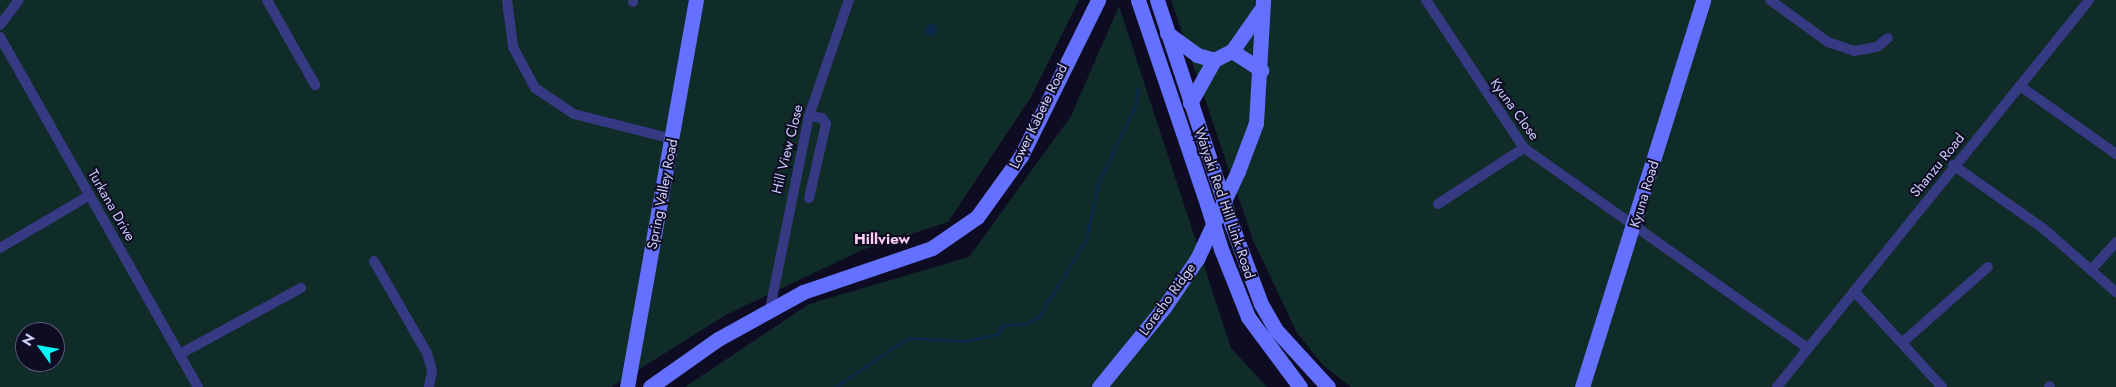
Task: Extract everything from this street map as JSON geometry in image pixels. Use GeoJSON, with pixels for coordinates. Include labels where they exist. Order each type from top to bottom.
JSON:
{"type":"FeatureCollection","features":[{"type":"Feature","properties":{"kind":"main road","name":"Spring Valley Road"},"geometry":{"type":"LineString","coordinates":[[627,387],[673,139],[696,0]]}},
{"type":"Feature","properties":{"kind":"main road","name":"Lower Kabete Road"},"geometry":{"type":"LineString","coordinates":[[650,387],[770,310],[828,282],[932,248],[977,216],[1021,156],[1098,0]]}},
{"type":"Feature","properties":{"kind":"main road","name":"Waiyaki Red Hill Link Road"},"geometry":{"type":"LineString","coordinates":[[1138,0],[1221,249],[1248,317],[1300,387]]}},
{"type":"Feature","properties":{"kind":"main road","name":"Waiyaki Red Hill Link Road"},"geometry":{"type":"LineString","coordinates":[[1157,0],[1232,226],[1261,304],[1276,330],[1328,387]]}},
{"type":"Feature","properties":{"kind":"main road","name":"Kyuna Road"},"geometry":{"type":"LineString","coordinates":[[1582,387],[1634,226],[1703,0]]}},
{"type":"Feature","properties":{"kind":"main road"},"geometry":{"type":"LineString","coordinates":[[1190,103],[1214,60],[1232,51],[1262,6]]}},
{"type":"Feature","properties":{"kind":"main road","name":"Loresho Ridge"},"geometry":{"type":"LineString","coordinates":[[1099,387],[1165,306],[1197,259],[1256,123],[1261,70],[1262,6]]}},
{"type":"Feature","properties":{"kind":"main road"},"geometry":{"type":"LineString","coordinates":[[1167,33],[1197,55],[1214,60]]}},
{"type":"Feature","properties":{"kind":"main road"},"geometry":{"type":"LineString","coordinates":[[1232,51],[1261,70]]}},
{"type":"Feature","properties":{"kind":"street"},"geometry":{"type":"LineString","coordinates":[[0,25],[20,0]]}},
{"type":"Feature","properties":{"kind":"street"},"geometry":{"type":"LineString","coordinates":[[267,0],[315,85]]}},
{"type":"Feature","properties":{"kind":"street"},"geometry":{"type":"LineString","coordinates":[[507,0],[512,47],[520,67],[541,93],[581,116],[673,139]]}},
{"type":"Feature","properties":{"kind":"street","name":"Hill View Close"},"geometry":{"type":"LineString","coordinates":[[770,310],[809,116],[849,0]]}},
{"type":"Feature","properties":{"kind":"street"},"geometry":{"type":"LineString","coordinates":[[1770,0],[1828,42],[1854,51],[1877,48],[1888,38]]}},
{"type":"Feature","properties":{"kind":"street","name":"Shanzu Road"},"geometry":{"type":"LineString","coordinates":[[1777,387],[1953,165],[2089,0]]}},
{"type":"Feature","properties":{"kind":"street","name":"Kyuna Close"},"geometry":{"type":"LineString","coordinates":[[1424,1],[1524,148],[1634,226]]}},
{"type":"Feature","properties":{"kind":"street","name":"Turkana Drive"},"geometry":{"type":"LineString","coordinates":[[0,37],[198,387]]}},
{"type":"Feature","properties":{"kind":"street"},"geometry":{"type":"LineString","coordinates":[[2020,86],[2116,154]]}},
{"type":"Feature","properties":{"kind":"street"},"geometry":{"type":"LineString","coordinates":[[809,116],[822,118],[826,124],[810,198]]}},
{"type":"Feature","properties":{"kind":"street"},"geometry":{"type":"LineString","coordinates":[[1438,204],[1524,148]]}},
{"type":"Feature","properties":{"kind":"street"},"geometry":{"type":"LineString","coordinates":[[1953,165],[2044,230],[2116,292]]}},
{"type":"Feature","properties":{"kind":"street"},"geometry":{"type":"LineString","coordinates":[[0,248],[90,194]]}},
{"type":"Feature","properties":{"kind":"street"},"geometry":{"type":"LineString","coordinates":[[1634,226],[1808,348]]}},
{"type":"Feature","properties":{"kind":"street"},"geometry":{"type":"LineString","coordinates":[[2091,270],[2116,242]]}},
{"type":"Feature","properties":{"kind":"street"},"geometry":{"type":"LineString","coordinates":[[374,261],[427,353],[432,371],[429,387]]}},
{"type":"Feature","properties":{"kind":"street"},"geometry":{"type":"LineString","coordinates":[[1904,341],[1988,267]]}},
{"type":"Feature","properties":{"kind":"street"},"geometry":{"type":"LineString","coordinates":[[180,354],[301,288]]}},
{"type":"Feature","properties":{"kind":"street"},"geometry":{"type":"LineString","coordinates":[[1854,291],[1904,341],[1942,387]]}},
{"type":"Feature","properties":{"kind":"green space"},"geometry":{"type":"Polygon","coordinates":[[[0,0],[1079,0],[1031,97],[948,222],[862,250],[724,316],[611,387],[0,387],[0,0]]]}},
{"type":"Feature","properties":{"kind":"green space"},"geometry":{"type":"Polygon","coordinates":[[[1171,0],[2116,0],[2116,387],[1351,387],[1323,365],[1297,333],[1253,240],[1171,0]]]}},
{"type":"Feature","properties":{"kind":"green space"},"geometry":{"type":"Polygon","coordinates":[[[1119,6],[1231,348],[1267,387],[685,387],[809,304],[969,257],[1071,116],[1119,6]]]}},
{"type":"Feature","properties":{"kind":"water"},"geometry":{"type":"Polygon","coordinates":[[[931,24],[937,30],[931,36],[925,30],[931,24]]]}},
{"type":"Feature","properties":{"kind":"waterway"},"geometry":{"type":"LineString","coordinates":[[835,387],[908,338],[965,341],[998,334],[1003,325],[1025,324],[1039,316],[1086,240],[1098,183],[1135,106],[1138,88]]}},
{"type":"Feature","properties":{"kind":"district","name":"Hillview"},"geometry":{"type":"Point","coordinates":[882,240]}}]}
